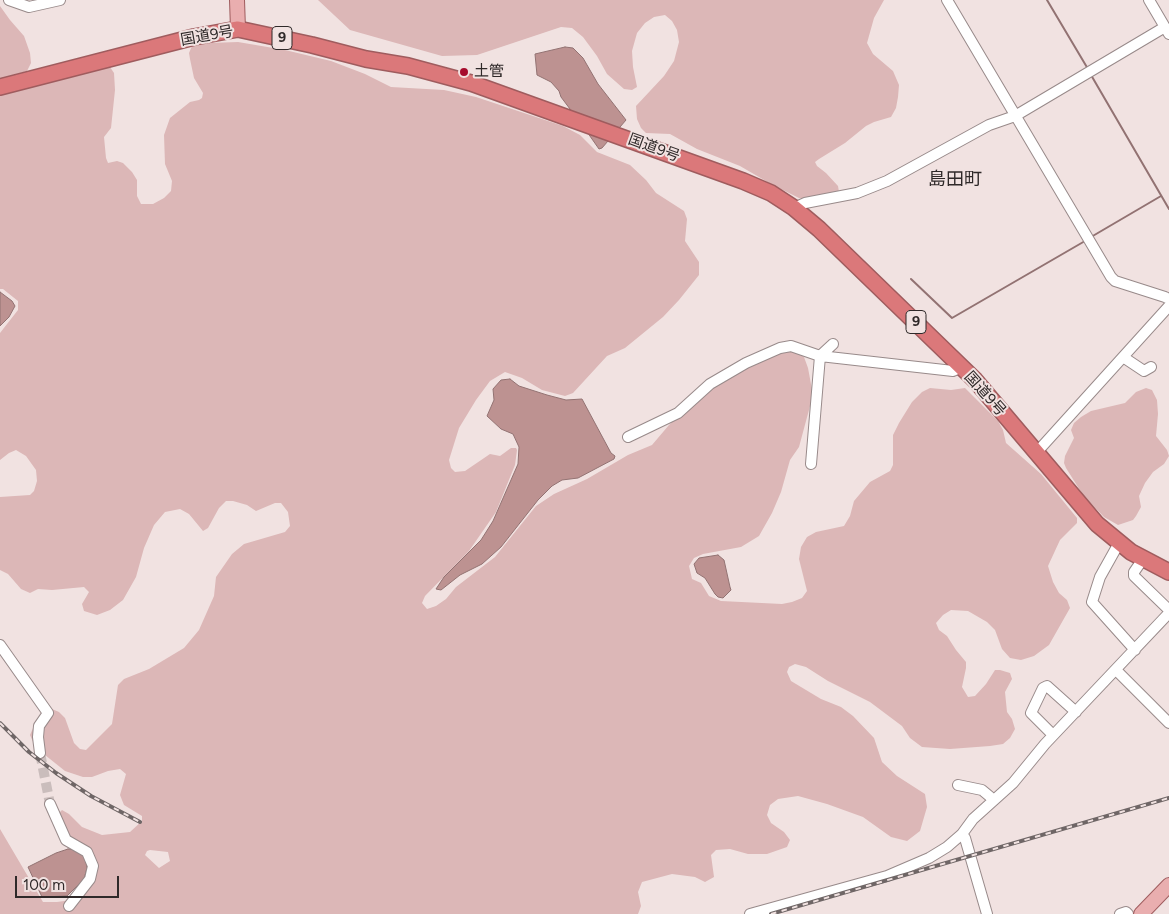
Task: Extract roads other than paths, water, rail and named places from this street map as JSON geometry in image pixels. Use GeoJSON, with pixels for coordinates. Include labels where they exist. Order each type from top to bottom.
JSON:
{"type":"FeatureCollection","features":[{"type":"Feature","properties":{"kind":"highway","name":"国道9号"},"geometry":{"type":"LineString","coordinates":[[0,87],[194,37],[238,29],[366,59],[408,66],[471,83],[743,181],[771,193],[794,208],[819,229],[962,368],[1098,524],[1119,543],[1143,559],[1169,572]]}},
{"type":"Feature","properties":{"kind":"main road"},"geometry":{"type":"LineString","coordinates":[[237,0],[238,29]]}},
{"type":"Feature","properties":{"kind":"main road"},"geometry":{"type":"LineString","coordinates":[[1141,914],[1169,886]]}},
{"type":"Feature","properties":{"kind":"street"},"geometry":{"type":"LineString","coordinates":[[9,0],[29,8],[60,0]]}},
{"type":"Feature","properties":{"kind":"street"},"geometry":{"type":"LineString","coordinates":[[947,0],[1111,277],[1115,281],[1165,297],[1169,300]]}},
{"type":"Feature","properties":{"kind":"street"},"geometry":{"type":"LineString","coordinates":[[794,208],[805,203],[867,190],[887,181],[989,125],[1015,116],[1167,30],[1149,0]]}},
{"type":"Feature","properties":{"kind":"street"},"geometry":{"type":"LineString","coordinates":[[1037,452],[1169,306]]}},
{"type":"Feature","properties":{"kind":"street"},"geometry":{"type":"LineString","coordinates":[[811,464],[820,356],[833,344]]}},
{"type":"Feature","properties":{"kind":"street"},"geometry":{"type":"LineString","coordinates":[[628,437],[678,414],[710,384],[774,350],[791,346],[820,356],[953,371],[962,368]]}},
{"type":"Feature","properties":{"kind":"street"},"geometry":{"type":"LineString","coordinates":[[1123,357],[1144,371],[1151,367]]}},
{"type":"Feature","properties":{"kind":"street"},"geometry":{"type":"LineString","coordinates":[[1119,543],[1100,577],[1092,602],[1135,650]]}},
{"type":"Feature","properties":{"kind":"street"},"geometry":{"type":"LineString","coordinates":[[750,914],[886,876],[929,858],[947,847],[962,834],[973,819],[1012,783],[1045,744],[1169,612],[1134,576],[1134,572],[1143,559]]}},
{"type":"Feature","properties":{"kind":"street"},"geometry":{"type":"LineString","coordinates":[[0,645],[48,712],[39,726],[40,753]]}},
{"type":"Feature","properties":{"kind":"street"},"geometry":{"type":"LineString","coordinates":[[1116,670],[1169,723]]}},
{"type":"Feature","properties":{"kind":"street"},"geometry":{"type":"LineString","coordinates":[[1052,734],[1031,713],[1045,685],[1076,712]]}},
{"type":"Feature","properties":{"kind":"street"},"geometry":{"type":"LineString","coordinates":[[958,785],[982,790],[994,800]]}},
{"type":"Feature","properties":{"kind":"street"},"geometry":{"type":"LineString","coordinates":[[50,804],[66,840],[87,852],[93,866],[90,879],[69,906]]}},
{"type":"Feature","properties":{"kind":"street"},"geometry":{"type":"LineString","coordinates":[[962,834],[965,838],[987,914]]}},
{"type":"Feature","properties":{"kind":"street"},"geometry":{"type":"LineString","coordinates":[[1120,914],[1126,912],[1128,914]]}},
{"type":"Feature","properties":{"kind":"waterway"},"geometry":{"type":"LineString","coordinates":[[1047,0],[1088,69]]}},
{"type":"Feature","properties":{"kind":"waterway"},"geometry":{"type":"LineString","coordinates":[[1091,75],[1169,209]]}},
{"type":"Feature","properties":{"kind":"waterway"},"geometry":{"type":"LineString","coordinates":[[1091,237],[1161,196]]}},
{"type":"Feature","properties":{"kind":"waterway"},"geometry":{"type":"LineString","coordinates":[[911,279],[952,318],[1085,241]]}},
{"type":"Feature","properties":{"kind":"tunnel"},"geometry":{"type":"LineString","coordinates":[[40,753],[50,804]]}},
{"type":"Feature","properties":{"kind":"railway"},"geometry":{"type":"LineString","coordinates":[[0,723],[29,752],[56,773],[91,796],[140,822]]}},
{"type":"Feature","properties":{"kind":"railway"},"geometry":{"type":"LineString","coordinates":[[771,914],[1169,798]]}},
{"type":"Feature","properties":{"kind":"place","name":"土管"},"geometry":{"type":"Point","coordinates":[464,72]}},
{"type":"Feature","properties":{"kind":"district","name":"島田町"},"geometry":{"type":"Point","coordinates":[955,180]}}]}
